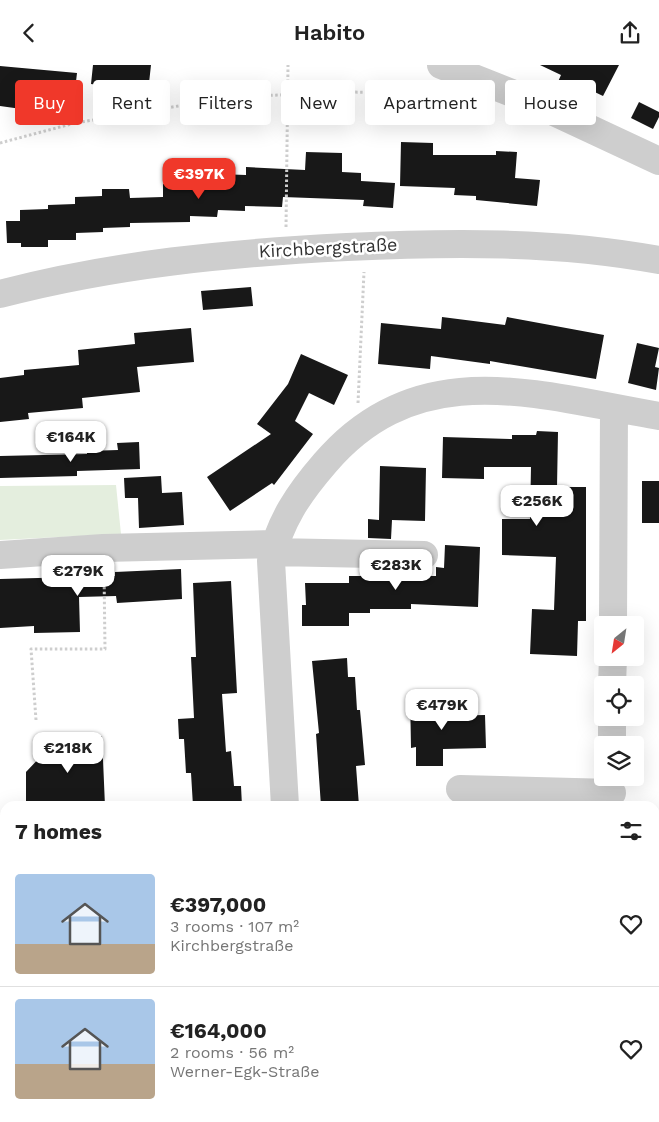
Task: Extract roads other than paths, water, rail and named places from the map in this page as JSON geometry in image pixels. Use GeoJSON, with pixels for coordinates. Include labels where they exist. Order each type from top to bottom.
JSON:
{"type":"FeatureCollection","features":[{"type":"Feature","properties":{"kind":"street"},"geometry":{"type":"LineString","coordinates":[[450,68],[522,97],[659,161]]}},
{"type":"Feature","properties":{"kind":"street","name":"Kirchbergstraße"},"geometry":{"type":"LineString","coordinates":[[0,294],[51,281],[155,262],[286,250],[365,246],[483,244],[626,254],[659,260]]}},
{"type":"Feature","properties":{"kind":"street"},"geometry":{"type":"LineString","coordinates":[[285,801],[271,588],[274,548],[291,507],[332,454],[357,431],[406,403],[435,394],[466,390],[504,391],[659,416]]}},
{"type":"Feature","properties":{"kind":"street"},"geometry":{"type":"LineString","coordinates":[[613,616],[614,408]]}},
{"type":"Feature","properties":{"kind":"street"},"geometry":{"type":"LineString","coordinates":[[0,555],[103,548],[274,548],[424,555]]}},
{"type":"Feature","properties":{"kind":"street"},"geometry":{"type":"LineString","coordinates":[[460,789],[612,792]]}}]}
